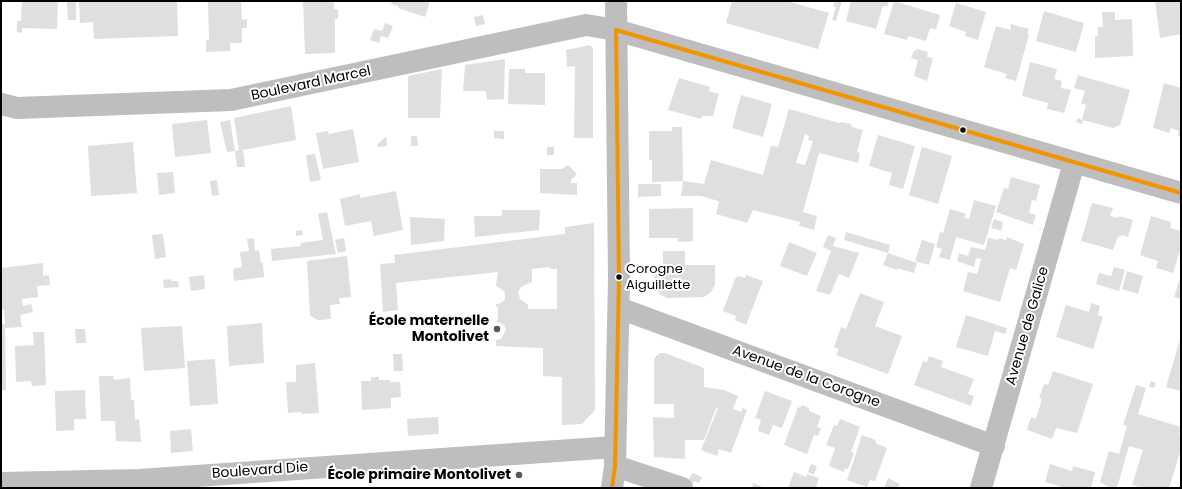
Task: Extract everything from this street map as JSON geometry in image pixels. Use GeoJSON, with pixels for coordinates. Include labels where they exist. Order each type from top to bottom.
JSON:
{"type":"FeatureCollection","features":[{"type":"Feature","properties":{"kind":"street"},"geometry":{"type":"LineString","coordinates":[[612,488],[615,456],[619,308],[616,1]]}},
{"type":"Feature","properties":{"kind":"street","name":"Boulevard Marcel"},"geometry":{"type":"LineString","coordinates":[[1,104],[17,108],[231,100],[586,25],[616,30],[1181,193]]}},
{"type":"Feature","properties":{"kind":"street","name":"Avenue de Galice"},"geometry":{"type":"LineString","coordinates":[[982,488],[1074,163]]}},
{"type":"Feature","properties":{"kind":"street","name":"Avenue de la Corogne"},"geometry":{"type":"LineString","coordinates":[[619,308],[994,446]]}},
{"type":"Feature","properties":{"kind":"street"},"geometry":{"type":"LineString","coordinates":[[615,456],[682,488]]}},
{"type":"Feature","properties":{"kind":"street","name":"Boulevard Die"},"geometry":{"type":"LineString","coordinates":[[1,483],[139,480],[615,456]]}},
{"type":"Feature","properties":{"kind":"building"},"geometry":{"type":"Polygon","coordinates":[[[22,1],[58,1],[57,29],[22,28],[22,33],[17,32],[17,21],[21,21],[22,1]]]}},
{"type":"Feature","properties":{"kind":"building"},"geometry":{"type":"Polygon","coordinates":[[[67,1],[76,1],[76,20],[68,20],[67,1]]]}},
{"type":"Feature","properties":{"kind":"building"},"geometry":{"type":"Polygon","coordinates":[[[79,1],[177,1],[178,36],[94,39],[93,22],[80,23],[79,1]]]}},
{"type":"Feature","properties":{"kind":"building"},"geometry":{"type":"Polygon","coordinates":[[[241,1],[242,20],[247,19],[247,28],[242,28],[242,43],[230,43],[230,51],[206,52],[206,40],[209,40],[208,2],[241,1]]]}},
{"type":"Feature","properties":{"kind":"building"},"geometry":{"type":"Polygon","coordinates":[[[303,1],[334,1],[334,9],[338,10],[338,19],[335,19],[335,53],[305,54],[303,1]]]}},
{"type":"Feature","properties":{"kind":"building"},"geometry":{"type":"Polygon","coordinates":[[[392,1],[430,1],[425,17],[398,8],[399,6],[391,4],[392,1]]]}},
{"type":"Feature","properties":{"kind":"building"},"geometry":{"type":"Polygon","coordinates":[[[732,1],[787,1],[829,13],[818,49],[726,23],[732,1]]]}},
{"type":"Feature","properties":{"kind":"building"},"geometry":{"type":"Polygon","coordinates":[[[835,1],[842,1],[836,21],[832,20],[836,7],[833,7],[835,1]]]}},
{"type":"Feature","properties":{"kind":"building"},"geometry":{"type":"Polygon","coordinates":[[[851,1],[889,1],[887,7],[883,6],[876,29],[846,21],[851,1]]]}},
{"type":"Feature","properties":{"kind":"building"},"geometry":{"type":"Polygon","coordinates":[[[894,1],[940,15],[936,29],[930,28],[926,41],[908,36],[907,40],[884,34],[894,1]]]}},
{"type":"Feature","properties":{"kind":"building"},"geometry":{"type":"Polygon","coordinates":[[[1155,1],[1181,1],[1181,34],[1160,38],[1155,1]]]}},
{"type":"Feature","properties":{"kind":"building"},"geometry":{"type":"Polygon","coordinates":[[[956,3],[986,12],[978,40],[965,36],[966,32],[949,26],[956,3]]]}},
{"type":"Feature","properties":{"kind":"building"},"geometry":{"type":"Polygon","coordinates":[[[1044,11],[1084,23],[1076,52],[1036,41],[1044,11]]]}},
{"type":"Feature","properties":{"kind":"building"},"geometry":{"type":"Polygon","coordinates":[[[1102,12],[1115,12],[1115,20],[1132,19],[1133,56],[1095,58],[1095,37],[1098,36],[1098,27],[1103,27],[1102,12]]]}},
{"type":"Feature","properties":{"kind":"building"},"geometry":{"type":"Polygon","coordinates":[[[483,15],[485,24],[476,26],[474,17],[483,15]]]}},
{"type":"Feature","properties":{"kind":"building"},"geometry":{"type":"Polygon","coordinates":[[[385,23],[393,26],[388,38],[381,36],[379,43],[370,40],[374,29],[382,31],[385,23]]]}},
{"type":"Feature","properties":{"kind":"building"},"geometry":{"type":"Polygon","coordinates":[[[1011,24],[1029,29],[1027,34],[1029,35],[1016,81],[1005,78],[1007,74],[984,67],[996,26],[1010,30],[1011,24]]]}},
{"type":"Feature","properties":{"kind":"building"},"geometry":{"type":"Polygon","coordinates":[[[590,45],[593,48],[593,138],[574,138],[575,66],[567,67],[566,50],[590,45]]]}},
{"type":"Feature","properties":{"kind":"building"},"geometry":{"type":"Polygon","coordinates":[[[918,49],[928,52],[927,57],[933,58],[927,81],[914,76],[918,60],[911,58],[914,51],[918,49]]]}},
{"type":"Feature","properties":{"kind":"building"},"geometry":{"type":"Polygon","coordinates":[[[505,59],[504,99],[487,100],[486,91],[463,91],[465,65],[505,59]]]}},
{"type":"Feature","properties":{"kind":"building"},"geometry":{"type":"Polygon","coordinates":[[[1030,62],[1057,69],[1054,79],[1062,81],[1061,88],[1071,90],[1064,113],[1047,109],[1048,103],[1022,96],[1030,62]]]}},
{"type":"Feature","properties":{"kind":"building"},"geometry":{"type":"Polygon","coordinates":[[[442,69],[440,118],[408,118],[408,76],[442,69]]]}},
{"type":"Feature","properties":{"kind":"building"},"geometry":{"type":"Polygon","coordinates":[[[509,69],[525,69],[525,73],[545,73],[545,105],[508,104],[509,69]]]}},
{"type":"Feature","properties":{"kind":"building"},"geometry":{"type":"Polygon","coordinates":[[[1078,75],[1130,90],[1120,125],[1113,128],[1083,120],[1082,124],[1076,122],[1078,118],[1082,120],[1086,105],[1081,103],[1085,91],[1074,88],[1078,75]]]}},
{"type":"Feature","properties":{"kind":"building"},"geometry":{"type":"Polygon","coordinates":[[[679,78],[710,87],[709,91],[719,94],[713,116],[702,116],[701,119],[668,110],[679,78]]]}},
{"type":"Feature","properties":{"kind":"building"},"geometry":{"type":"Polygon","coordinates":[[[1164,83],[1181,88],[1181,136],[1178,136],[1179,131],[1171,128],[1169,133],[1153,128],[1164,83]]]}},
{"type":"Feature","properties":{"kind":"building"},"geometry":{"type":"Polygon","coordinates":[[[741,95],[772,104],[763,137],[732,128],[741,95]]]}},
{"type":"Feature","properties":{"kind":"building"},"geometry":{"type":"Polygon","coordinates":[[[291,106],[296,140],[243,150],[245,167],[237,167],[235,151],[239,150],[234,118],[291,106]]]}},
{"type":"Feature","properties":{"kind":"building"},"geometry":{"type":"Polygon","coordinates":[[[789,109],[839,123],[842,122],[851,124],[852,127],[863,130],[857,152],[860,153],[858,163],[819,153],[803,212],[817,216],[814,230],[799,226],[800,222],[753,210],[747,223],[716,214],[718,201],[701,196],[681,196],[683,181],[704,184],[711,160],[763,175],[771,146],[778,147],[789,109]],[[805,134],[796,163],[805,165],[813,141],[808,140],[809,136],[805,134]]]}},
{"type":"Feature","properties":{"kind":"building"},"geometry":{"type":"Polygon","coordinates":[[[207,120],[211,153],[175,157],[172,124],[207,120]]]}},
{"type":"Feature","properties":{"kind":"building"},"geometry":{"type":"Polygon","coordinates":[[[230,120],[235,151],[227,152],[220,122],[230,120]]]}},
{"type":"Feature","properties":{"kind":"building"},"geometry":{"type":"Polygon","coordinates":[[[672,127],[682,127],[683,181],[652,182],[652,160],[649,160],[649,131],[672,131],[672,127]]]}},
{"type":"Feature","properties":{"kind":"building"},"geometry":{"type":"Polygon","coordinates":[[[353,129],[359,162],[323,169],[316,133],[328,131],[329,134],[353,129]]]}},
{"type":"Feature","properties":{"kind":"building"},"geometry":{"type":"Polygon","coordinates":[[[494,131],[504,131],[504,139],[494,138],[494,131]]]}},
{"type":"Feature","properties":{"kind":"building"},"geometry":{"type":"Polygon","coordinates":[[[878,135],[915,146],[903,189],[889,185],[892,173],[869,166],[878,135]]]}},
{"type":"Feature","properties":{"kind":"building"},"geometry":{"type":"Polygon","coordinates":[[[386,136],[387,146],[378,147],[378,144],[386,136]]]}},
{"type":"Feature","properties":{"kind":"building"},"geometry":{"type":"Polygon","coordinates":[[[411,136],[417,136],[418,146],[411,146],[411,136]]]}},
{"type":"Feature","properties":{"kind":"building"},"geometry":{"type":"Polygon","coordinates":[[[133,142],[137,193],[91,196],[88,146],[133,142]]]}},
{"type":"Feature","properties":{"kind":"building"},"geometry":{"type":"Polygon","coordinates":[[[547,147],[554,147],[554,155],[547,155],[547,147]]]}},
{"type":"Feature","properties":{"kind":"building"},"geometry":{"type":"Polygon","coordinates":[[[922,147],[952,156],[938,204],[909,195],[922,147]]]}},
{"type":"Feature","properties":{"kind":"building"},"geometry":{"type":"Polygon","coordinates":[[[315,154],[321,180],[310,182],[306,155],[315,154]]]}},
{"type":"Feature","properties":{"kind":"building"},"geometry":{"type":"Polygon","coordinates":[[[568,165],[577,174],[571,180],[571,183],[577,183],[577,195],[540,193],[540,169],[562,169],[568,165]]]}},
{"type":"Feature","properties":{"kind":"building"},"geometry":{"type":"Polygon","coordinates":[[[173,172],[175,193],[159,195],[157,173],[173,172]]]}},
{"type":"Feature","properties":{"kind":"building"},"geometry":{"type":"Polygon","coordinates":[[[1011,177],[1040,185],[1036,201],[1032,200],[1029,213],[1036,215],[1033,225],[996,212],[1004,188],[1008,189],[1011,177]]]}},
{"type":"Feature","properties":{"kind":"building"},"geometry":{"type":"Polygon","coordinates":[[[217,180],[219,195],[212,196],[210,181],[217,180]]]}},
{"type":"Feature","properties":{"kind":"building"},"geometry":{"type":"Polygon","coordinates":[[[638,184],[661,184],[661,196],[638,197],[638,184]]]}},
{"type":"Feature","properties":{"kind":"building"},"geometry":{"type":"Polygon","coordinates":[[[396,191],[403,230],[374,236],[371,221],[345,226],[340,199],[360,194],[360,198],[396,191]]]}},
{"type":"Feature","properties":{"kind":"building"},"geometry":{"type":"Polygon","coordinates":[[[974,200],[996,206],[984,245],[956,237],[950,260],[939,257],[942,249],[936,247],[940,232],[943,233],[950,209],[966,214],[964,218],[969,219],[974,200]]]}},
{"type":"Feature","properties":{"kind":"building"},"geometry":{"type":"Polygon","coordinates":[[[1092,203],[1113,208],[1110,216],[1118,218],[1118,216],[1133,220],[1128,237],[1122,235],[1117,238],[1113,250],[1081,241],[1092,203]]]}},
{"type":"Feature","properties":{"kind":"building"},"geometry":{"type":"Polygon","coordinates":[[[693,208],[693,241],[678,242],[678,238],[649,238],[649,209],[693,208]]]}},
{"type":"Feature","properties":{"kind":"building"},"geometry":{"type":"Polygon","coordinates":[[[502,210],[540,210],[539,230],[475,237],[474,216],[502,216],[502,210]]]}},
{"type":"Feature","properties":{"kind":"building"},"geometry":{"type":"Polygon","coordinates":[[[327,212],[336,254],[272,261],[271,249],[301,246],[300,243],[323,240],[318,214],[327,212]]]}},
{"type":"Feature","properties":{"kind":"building"},"geometry":{"type":"Polygon","coordinates":[[[1151,216],[1171,222],[1170,228],[1181,231],[1181,247],[1173,273],[1156,268],[1158,261],[1140,255],[1151,216]]]}},
{"type":"Feature","properties":{"kind":"building"},"geometry":{"type":"Polygon","coordinates":[[[410,217],[445,219],[444,241],[411,245],[410,217]]]}},
{"type":"Feature","properties":{"kind":"building"},"geometry":{"type":"Polygon","coordinates":[[[994,219],[1003,222],[1001,231],[991,228],[994,219]]]}},
{"type":"Feature","properties":{"kind":"building"},"geometry":{"type":"Polygon","coordinates":[[[594,223],[595,410],[582,424],[562,425],[562,377],[543,376],[543,348],[496,346],[496,340],[501,339],[506,330],[504,325],[496,321],[498,319],[498,307],[496,307],[496,304],[501,303],[505,299],[503,290],[496,286],[498,272],[396,283],[398,310],[383,312],[380,264],[395,263],[394,255],[565,234],[565,227],[594,223]],[[550,267],[532,269],[532,282],[521,287],[518,292],[520,299],[528,305],[528,309],[557,309],[557,269],[550,269],[550,267]]]}},
{"type":"Feature","properties":{"kind":"building"},"geometry":{"type":"Polygon","coordinates":[[[302,230],[303,235],[296,236],[296,231],[302,230]]]}},
{"type":"Feature","properties":{"kind":"building"},"geometry":{"type":"Polygon","coordinates":[[[846,232],[890,245],[888,253],[844,240],[846,232]]]}},
{"type":"Feature","properties":{"kind":"building"},"geometry":{"type":"Polygon","coordinates":[[[163,234],[166,257],[155,259],[152,235],[163,234]]]}},
{"type":"Feature","properties":{"kind":"building"},"geometry":{"type":"Polygon","coordinates":[[[828,235],[836,238],[833,246],[859,253],[849,278],[839,274],[830,295],[816,291],[831,251],[823,247],[828,235]]]}},
{"type":"Feature","properties":{"kind":"building"},"geometry":{"type":"Polygon","coordinates":[[[1007,237],[1024,244],[1016,270],[1010,268],[1000,302],[963,291],[968,272],[977,274],[981,259],[976,258],[974,267],[957,261],[959,253],[968,256],[971,247],[985,250],[988,238],[998,240],[999,238],[1006,240],[1007,237]]]}},
{"type":"Feature","properties":{"kind":"building"},"geometry":{"type":"Polygon","coordinates":[[[254,238],[255,251],[259,250],[261,263],[263,263],[264,277],[234,281],[233,269],[242,267],[240,252],[249,251],[247,239],[254,238]]]}},
{"type":"Feature","properties":{"kind":"building"},"geometry":{"type":"Polygon","coordinates":[[[344,238],[346,251],[338,253],[335,240],[344,238]]]}},
{"type":"Feature","properties":{"kind":"building"},"geometry":{"type":"Polygon","coordinates":[[[922,240],[935,244],[929,265],[915,261],[922,240]]]}},
{"type":"Feature","properties":{"kind":"building"},"geometry":{"type":"Polygon","coordinates":[[[789,242],[817,253],[807,276],[780,266],[789,242]]]}},
{"type":"Feature","properties":{"kind":"building"},"geometry":{"type":"Polygon","coordinates":[[[663,251],[685,251],[685,265],[715,265],[715,285],[711,292],[704,297],[667,298],[661,295],[657,291],[655,285],[655,265],[663,265],[663,251]]]}},
{"type":"Feature","properties":{"kind":"building"},"geometry":{"type":"Polygon","coordinates":[[[888,253],[917,263],[914,273],[897,268],[897,270],[883,265],[888,253]]]}},
{"type":"Feature","properties":{"kind":"building"},"geometry":{"type":"Polygon","coordinates":[[[347,256],[351,297],[339,298],[340,304],[330,305],[331,319],[318,320],[310,316],[307,261],[347,256]]]}},
{"type":"Feature","properties":{"kind":"building"},"geometry":{"type":"Polygon","coordinates":[[[43,263],[43,276],[49,275],[50,285],[37,286],[38,297],[22,299],[23,306],[31,304],[33,312],[20,315],[22,327],[5,328],[6,390],[1,390],[1,325],[5,324],[4,309],[2,310],[3,314],[1,314],[1,268],[43,263]]]}},
{"type":"Feature","properties":{"kind":"building"},"geometry":{"type":"Polygon","coordinates":[[[1114,267],[1125,270],[1119,291],[1096,284],[1099,273],[1111,276],[1114,267]]]}},
{"type":"Feature","properties":{"kind":"building"},"geometry":{"type":"Polygon","coordinates":[[[1127,271],[1143,276],[1138,294],[1122,289],[1127,271]]]}},
{"type":"Feature","properties":{"kind":"building"},"geometry":{"type":"Polygon","coordinates":[[[204,275],[205,289],[191,291],[189,277],[204,275]]]}},
{"type":"Feature","properties":{"kind":"building"},"geometry":{"type":"Polygon","coordinates":[[[746,275],[763,281],[746,325],[735,320],[736,316],[723,311],[735,279],[738,276],[745,278],[746,275]]]}},
{"type":"Feature","properties":{"kind":"building"},"geometry":{"type":"Polygon","coordinates":[[[1181,276],[1181,299],[1174,297],[1181,276]]]}},
{"type":"Feature","properties":{"kind":"building"},"geometry":{"type":"Polygon","coordinates":[[[171,279],[171,281],[178,281],[179,287],[164,288],[163,280],[171,279]]]}},
{"type":"Feature","properties":{"kind":"building"},"geometry":{"type":"Polygon","coordinates":[[[860,293],[884,302],[875,326],[902,336],[888,374],[836,355],[839,349],[834,347],[841,327],[846,329],[860,293]]]}},
{"type":"Feature","properties":{"kind":"building"},"geometry":{"type":"Polygon","coordinates":[[[1091,303],[1100,306],[1098,315],[1103,317],[1093,349],[1056,337],[1066,305],[1089,312],[1091,303]]]}},
{"type":"Feature","properties":{"kind":"building"},"geometry":{"type":"Polygon","coordinates":[[[966,315],[1007,328],[1005,334],[995,331],[988,356],[956,347],[966,315]]]}},
{"type":"Feature","properties":{"kind":"building"},"geometry":{"type":"Polygon","coordinates":[[[262,323],[264,363],[229,366],[227,326],[262,323]]]}},
{"type":"Feature","properties":{"kind":"building"},"geometry":{"type":"Polygon","coordinates":[[[182,326],[185,368],[144,371],[141,328],[182,326]]]}},
{"type":"Feature","properties":{"kind":"building"},"geometry":{"type":"Polygon","coordinates":[[[75,329],[85,329],[86,343],[76,343],[75,329]]]}},
{"type":"Feature","properties":{"kind":"building"},"geometry":{"type":"Polygon","coordinates":[[[33,332],[44,332],[46,385],[32,386],[31,381],[16,382],[15,346],[34,345],[33,332]]]}},
{"type":"Feature","properties":{"kind":"building"},"geometry":{"type":"Polygon","coordinates":[[[1181,336],[1181,391],[1166,387],[1181,336]]]}},
{"type":"Feature","properties":{"kind":"building"},"geometry":{"type":"Polygon","coordinates":[[[660,353],[665,353],[704,368],[704,387],[724,390],[738,396],[733,409],[741,412],[743,408],[747,410],[731,453],[719,449],[717,456],[701,450],[718,408],[716,408],[704,440],[685,440],[685,459],[654,457],[653,417],[674,418],[674,404],[654,404],[654,360],[660,353]]]}},
{"type":"Feature","properties":{"kind":"building"},"geometry":{"type":"Polygon","coordinates":[[[393,354],[402,354],[403,371],[394,371],[393,354]]]}},
{"type":"Feature","properties":{"kind":"building"},"geometry":{"type":"Polygon","coordinates":[[[929,356],[943,361],[941,367],[974,379],[968,394],[974,396],[971,406],[914,385],[923,361],[927,362],[929,356]]]}},
{"type":"Feature","properties":{"kind":"building"},"geometry":{"type":"Polygon","coordinates":[[[215,359],[218,404],[190,406],[187,361],[215,359]]]}},
{"type":"Feature","properties":{"kind":"building"},"geometry":{"type":"Polygon","coordinates":[[[315,363],[319,413],[288,413],[286,382],[296,382],[296,365],[315,363]]]}},
{"type":"Feature","properties":{"kind":"building"},"geometry":{"type":"Polygon","coordinates":[[[1053,371],[1093,384],[1077,433],[1056,428],[1052,439],[1027,430],[1031,417],[1036,419],[1042,399],[1039,398],[1044,384],[1048,385],[1053,371]]]}},
{"type":"Feature","properties":{"kind":"building"},"geometry":{"type":"Polygon","coordinates":[[[99,376],[113,376],[114,380],[130,378],[131,400],[134,400],[135,420],[139,419],[141,442],[116,441],[115,421],[101,421],[99,376]]]}},
{"type":"Feature","properties":{"kind":"building"},"geometry":{"type":"Polygon","coordinates":[[[371,377],[379,377],[379,380],[390,380],[390,382],[400,382],[401,397],[391,398],[391,408],[362,410],[361,381],[371,381],[371,377]]]}},
{"type":"Feature","properties":{"kind":"building"},"geometry":{"type":"Polygon","coordinates":[[[1151,381],[1156,383],[1154,388],[1149,387],[1151,381]]]}},
{"type":"Feature","properties":{"kind":"building"},"geometry":{"type":"Polygon","coordinates":[[[1136,385],[1146,388],[1138,414],[1181,427],[1179,435],[1181,436],[1181,449],[1169,488],[1142,488],[1132,485],[1143,450],[1129,446],[1117,488],[1110,488],[1100,482],[1109,451],[1119,454],[1127,426],[1123,425],[1136,385]]]}},
{"type":"Feature","properties":{"kind":"building"},"geometry":{"type":"Polygon","coordinates":[[[85,390],[86,419],[74,419],[74,430],[56,431],[55,391],[85,390]]]}},
{"type":"Feature","properties":{"kind":"building"},"geometry":{"type":"Polygon","coordinates":[[[765,391],[792,401],[782,428],[773,425],[769,435],[758,431],[761,420],[755,418],[765,391]]]}},
{"type":"Feature","properties":{"kind":"building"},"geometry":{"type":"Polygon","coordinates":[[[802,405],[809,408],[809,411],[821,416],[817,427],[821,428],[818,436],[814,435],[807,454],[784,445],[798,407],[800,408],[802,405]]]}},
{"type":"Feature","properties":{"kind":"building"},"geometry":{"type":"Polygon","coordinates":[[[438,417],[439,434],[408,436],[407,419],[438,417]]]}},
{"type":"Feature","properties":{"kind":"building"},"geometry":{"type":"Polygon","coordinates":[[[840,419],[860,427],[851,452],[854,453],[848,469],[845,468],[844,472],[829,466],[835,448],[826,445],[834,425],[837,426],[840,419]]]}},
{"type":"Feature","properties":{"kind":"building"},"geometry":{"type":"Polygon","coordinates":[[[191,429],[193,451],[171,453],[170,431],[191,429]]]}},
{"type":"Feature","properties":{"kind":"building"},"geometry":{"type":"Polygon","coordinates":[[[862,435],[876,440],[875,443],[887,448],[875,481],[870,480],[867,487],[847,480],[862,435]]]}},
{"type":"Feature","properties":{"kind":"building"},"geometry":{"type":"Polygon","coordinates":[[[811,464],[817,466],[814,475],[808,472],[811,464]]]}},
{"type":"Feature","properties":{"kind":"building"},"geometry":{"type":"Polygon","coordinates":[[[1050,464],[1072,471],[1073,466],[1095,472],[1091,488],[1065,488],[1045,482],[1050,464]]]}},
{"type":"Feature","properties":{"kind":"building"},"geometry":{"type":"Polygon","coordinates":[[[794,472],[806,477],[807,474],[819,478],[816,488],[788,488],[794,472]]]}},
{"type":"Feature","properties":{"kind":"building"},"geometry":{"type":"Polygon","coordinates":[[[692,473],[702,477],[699,483],[694,481],[693,485],[688,482],[692,473]]]}},
{"type":"Feature","properties":{"kind":"building"},"geometry":{"type":"Polygon","coordinates":[[[888,478],[900,484],[898,487],[901,488],[884,488],[888,478]]]}},
{"type":"Feature","properties":{"kind":"building"},"geometry":{"type":"Polygon","coordinates":[[[753,483],[765,488],[752,488],[753,483]]]}},
{"type":"Feature","properties":{"kind":"transit line"},"geometry":{"type":"LineString","coordinates":[[612,488],[615,466],[619,279],[616,30],[1181,193]]}},
{"type":"Feature","properties":{"kind":"place","name":"Corogne Aiguillette"},"geometry":{"type":"Point","coordinates":[619,277]}},
{"type":"Feature","properties":{"kind":"place","name":"École maternelle Montolivet"},"geometry":{"type":"Point","coordinates":[497,329]}},
{"type":"Feature","properties":{"kind":"place","name":"École primaire Montolivet"},"geometry":{"type":"Point","coordinates":[519,475]}}]}
